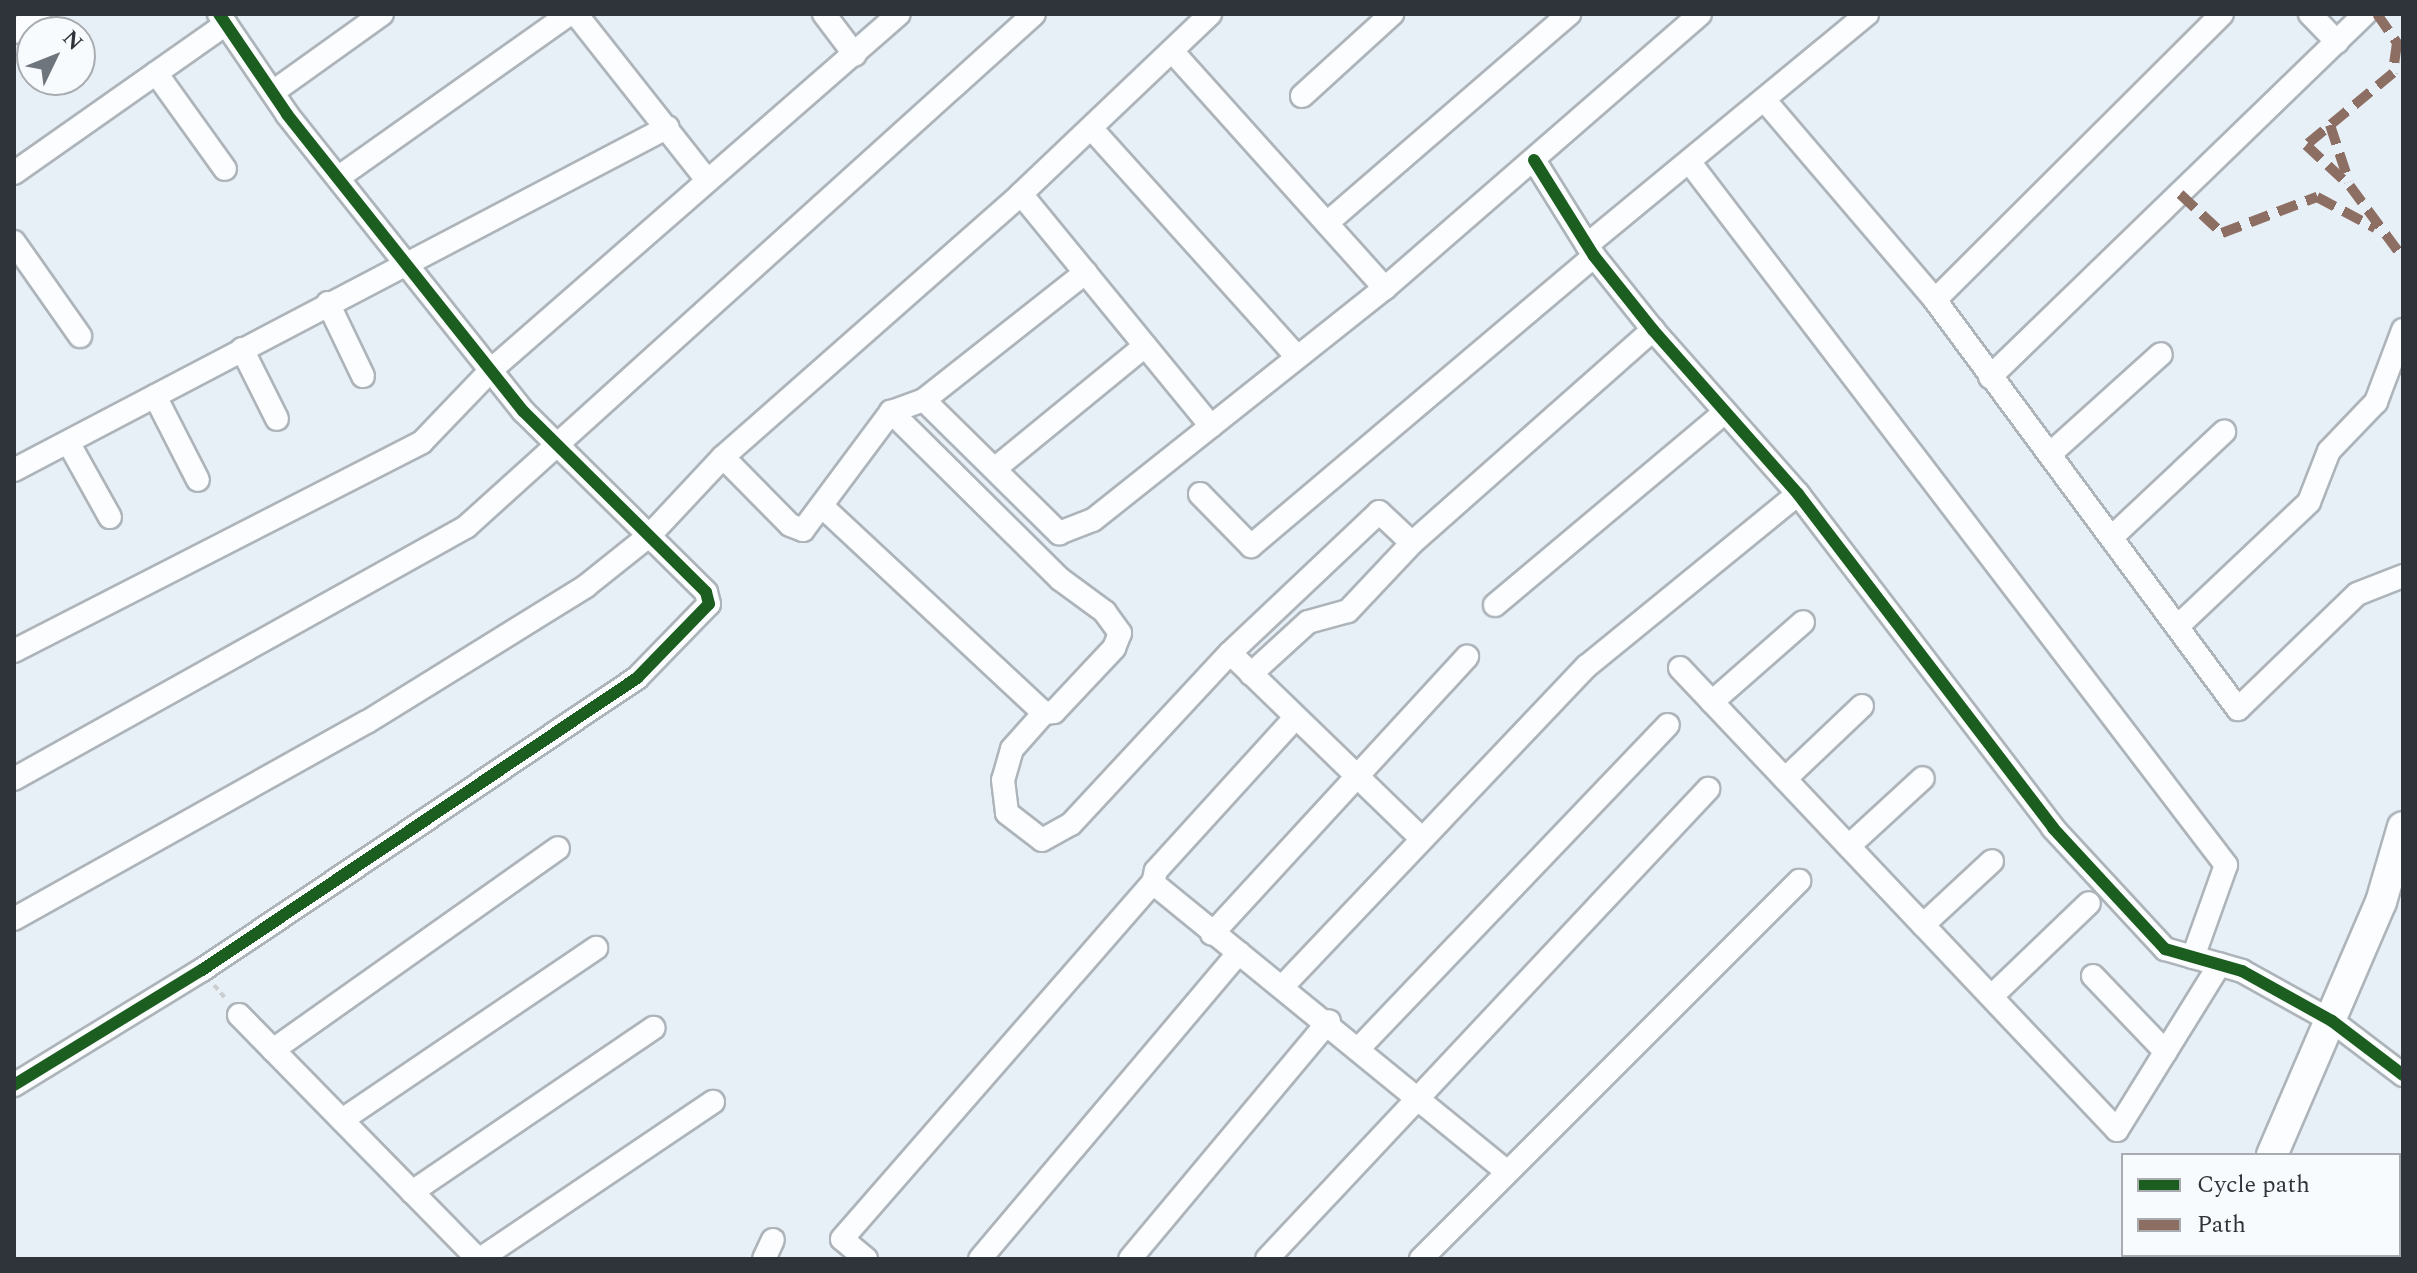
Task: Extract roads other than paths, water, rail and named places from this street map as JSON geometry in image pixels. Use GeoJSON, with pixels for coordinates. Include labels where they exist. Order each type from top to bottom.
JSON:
{"type":"FeatureCollection","features":[{"type":"Feature","properties":{"kind":"main road"},"geometry":{"type":"LineString","coordinates":[[2273,1153],[2332,1021],[2403,827]]}},
{"type":"Feature","properties":{"kind":"street"},"geometry":{"type":"LineString","coordinates":[[14,32],[39,14]]}},
{"type":"Feature","properties":{"kind":"street"},"geometry":{"type":"LineString","coordinates":[[273,92],[382,14]]}},
{"type":"Feature","properties":{"kind":"street"},"geometry":{"type":"LineString","coordinates":[[339,177],[569,14]]}},
{"type":"Feature","properties":{"kind":"street"},"geometry":{"type":"LineString","coordinates":[[576,14],[707,180]]}},
{"type":"Feature","properties":{"kind":"street"},"geometry":{"type":"LineString","coordinates":[[824,14],[855,55]]}},
{"type":"Feature","properties":{"kind":"street"},"geometry":{"type":"LineString","coordinates":[[14,651],[422,442],[491,370],[899,14]]}},
{"type":"Feature","properties":{"kind":"street"},"geometry":{"type":"LineString","coordinates":[[14,779],[466,527],[1034,14]]}},
{"type":"Feature","properties":{"kind":"street"},"geometry":{"type":"LineString","coordinates":[[14,919],[367,722],[586,586],[650,535],[723,457],[1021,194],[1210,14]]}},
{"type":"Feature","properties":{"kind":"street"},"geometry":{"type":"LineString","coordinates":[[1302,96],[1392,14]]}},
{"type":"Feature","properties":{"kind":"street"},"geometry":{"type":"LineString","coordinates":[[1327,223],[1569,14]]}},
{"type":"Feature","properties":{"kind":"street"},"geometry":{"type":"LineString","coordinates":[[924,400],[997,467],[1059,533],[1093,520],[1385,288],[1700,14]]}},
{"type":"Feature","properties":{"kind":"street"},"geometry":{"type":"LineString","coordinates":[[1200,494],[1251,546],[1867,14]]}},
{"type":"Feature","properties":{"kind":"street"},"geometry":{"type":"LineString","coordinates":[[1935,300],[2222,14]]}},
{"type":"Feature","properties":{"kind":"street"},"geometry":{"type":"LineString","coordinates":[[2310,14],[2337,42]]}},
{"type":"Feature","properties":{"kind":"street"},"geometry":{"type":"LineString","coordinates":[[1990,377],[2365,14]]}},
{"type":"Feature","properties":{"kind":"street"},"geometry":{"type":"LineString","coordinates":[[14,173],[156,73],[223,19],[273,92],[491,370],[558,447],[706,592],[704,615],[637,678],[202,970],[14,1085]]}},
{"type":"Feature","properties":{"kind":"street"},"geometry":{"type":"LineString","coordinates":[[1172,51],[1385,288]]}},
{"type":"Feature","properties":{"kind":"street"},"geometry":{"type":"LineString","coordinates":[[156,73],[225,169]]}},
{"type":"Feature","properties":{"kind":"street"},"geometry":{"type":"LineString","coordinates":[[1767,103],[1935,300],[2238,709],[2357,594],[2403,576]]}},
{"type":"Feature","properties":{"kind":"street"},"geometry":{"type":"LineString","coordinates":[[14,470],[668,127]]}},
{"type":"Feature","properties":{"kind":"street"},"geometry":{"type":"LineString","coordinates":[[1091,128],[1297,357]]}},
{"type":"Feature","properties":{"kind":"street"},"geometry":{"type":"LineString","coordinates":[[1534,160],[1591,251],[1653,330],[1798,494],[2053,828],[2165,949],[2220,964],[2332,1021],[2399,1063]]}},
{"type":"Feature","properties":{"kind":"street"},"geometry":{"type":"LineString","coordinates":[[1691,164],[2226,865],[2193,957]]}},
{"type":"Feature","properties":{"kind":"street"},"geometry":{"type":"LineString","coordinates":[[1021,194],[1211,426]]}},
{"type":"Feature","properties":{"kind":"street"},"geometry":{"type":"LineString","coordinates":[[14,242],[80,336]]}},
{"type":"Feature","properties":{"kind":"street"},"geometry":{"type":"LineString","coordinates":[[723,457],[790,525],[803,530],[825,509],[891,412],[924,400],[1086,272]]}},
{"type":"Feature","properties":{"kind":"street"},"geometry":{"type":"LineString","coordinates":[[328,303],[363,376]]}},
{"type":"Feature","properties":{"kind":"street"},"geometry":{"type":"LineString","coordinates":[[1251,674],[1308,622],[1348,611],[1412,543],[1653,330]]}},
{"type":"Feature","properties":{"kind":"street"},"geometry":{"type":"LineString","coordinates":[[2177,627],[2309,502],[2329,451],[2376,402],[2403,330]]}},
{"type":"Feature","properties":{"kind":"street"},"geometry":{"type":"LineString","coordinates":[[997,467],[1145,346]]}},
{"type":"Feature","properties":{"kind":"street"},"geometry":{"type":"LineString","coordinates":[[242,349],[277,419]]}},
{"type":"Feature","properties":{"kind":"street"},"geometry":{"type":"LineString","coordinates":[[2050,454],[2161,354]]}},
{"type":"Feature","properties":{"kind":"street"},"geometry":{"type":"LineString","coordinates":[[155,396],[198,480]]}},
{"type":"Feature","properties":{"kind":"street"},"geometry":{"type":"LineString","coordinates":[[891,412],[1120,633],[1054,712],[1044,713],[1012,749],[1003,780],[1007,813],[1042,840],[1071,824],[1230,653],[1379,512],[1412,543]]}},
{"type":"Feature","properties":{"kind":"street"},"geometry":{"type":"LineString","coordinates":[[1495,605],[1725,412]]}},
{"type":"Feature","properties":{"kind":"street"},"geometry":{"type":"LineString","coordinates":[[2112,537],[2224,432]]}},
{"type":"Feature","properties":{"kind":"street"},"geometry":{"type":"LineString","coordinates":[[68,442],[110,517]]}},
{"type":"Feature","properties":{"kind":"street"},"geometry":{"type":"LineString","coordinates":[[1284,985],[1587,666],[1798,494]]}},
{"type":"Feature","properties":{"kind":"street"},"geometry":{"type":"LineString","coordinates":[[825,509],[1044,713]]}},
{"type":"Feature","properties":{"kind":"street"},"geometry":{"type":"LineString","coordinates":[[1712,702],[1803,622]]}},
{"type":"Feature","properties":{"kind":"street"},"geometry":{"type":"LineString","coordinates":[[1230,653],[1422,839]]}},
{"type":"Feature","properties":{"kind":"street"},"geometry":{"type":"LineString","coordinates":[[1212,934],[1467,657]]}},
{"type":"Feature","properties":{"kind":"street"},"geometry":{"type":"LineString","coordinates":[[1680,668],[2117,1130],[2220,964]]}},
{"type":"Feature","properties":{"kind":"street"},"geometry":{"type":"LineString","coordinates":[[1785,779],[1862,706]]}},
{"type":"Feature","properties":{"kind":"street"},"geometry":{"type":"LineString","coordinates":[[866,1259],[842,1239],[1153,883],[1156,871],[1295,718]]}},
{"type":"Feature","properties":{"kind":"street"},"geometry":{"type":"LineString","coordinates":[[1361,1046],[1668,725]]}},
{"type":"Feature","properties":{"kind":"street"},"geometry":{"type":"LineString","coordinates":[[1849,846],[1923,778]]}},
{"type":"Feature","properties":{"kind":"street"},"geometry":{"type":"LineString","coordinates":[[1267,1259],[1418,1092],[1708,789]]}},
{"type":"Feature","properties":{"kind":"street"},"geometry":{"type":"LineString","coordinates":[[273,1050],[558,848]]}},
{"type":"Feature","properties":{"kind":"street"},"geometry":{"type":"LineString","coordinates":[[1923,925],[1992,861]]}},
{"type":"Feature","properties":{"kind":"street"},"geometry":{"type":"LineString","coordinates":[[1421,1259],[1799,881]]}},
{"type":"Feature","properties":{"kind":"street"},"geometry":{"type":"LineString","coordinates":[[1153,883],[1212,934],[1284,985],[1418,1092],[1506,1171]]}},
{"type":"Feature","properties":{"kind":"street"},"geometry":{"type":"LineString","coordinates":[[1992,996],[2089,903]]}},
{"type":"Feature","properties":{"kind":"street"},"geometry":{"type":"LineString","coordinates":[[342,1120],[596,948]]}},
{"type":"Feature","properties":{"kind":"street"},"geometry":{"type":"LineString","coordinates":[[980,1259],[1239,953]]}},
{"type":"Feature","properties":{"kind":"street"},"geometry":{"type":"LineString","coordinates":[[2093,976],[2166,1052]]}},
{"type":"Feature","properties":{"kind":"street"},"geometry":{"type":"LineString","coordinates":[[239,1015],[479,1259],[713,1102]]}},
{"type":"Feature","properties":{"kind":"street"},"geometry":{"type":"LineString","coordinates":[[1130,1259],[1329,1021]]}},
{"type":"Feature","properties":{"kind":"street"},"geometry":{"type":"LineString","coordinates":[[412,1192],[653,1028]]}}]}
